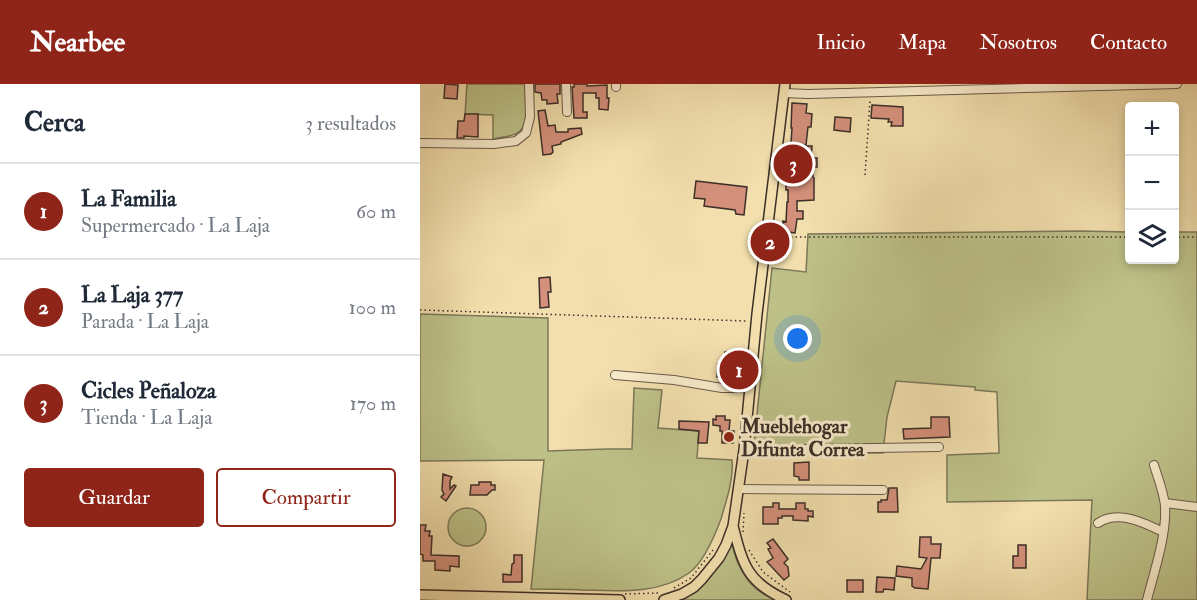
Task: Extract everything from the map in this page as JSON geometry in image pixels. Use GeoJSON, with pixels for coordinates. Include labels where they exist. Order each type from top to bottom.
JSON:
{"type":"FeatureCollection","features":[{"type":"Feature","properties":{"kind":"main road"},"geometry":{"type":"LineString","coordinates":[[666,596],[682,594],[702,579],[719,558],[733,526],[750,388],[752,321],[766,236],[785,89]]}},
{"type":"Feature","properties":{"kind":"main road"},"geometry":{"type":"LineString","coordinates":[[733,526],[747,570],[765,589],[788,596]]}},
{"type":"Feature","properties":{"kind":"main road"},"geometry":{"type":"LineString","coordinates":[[420,595],[620,600]]}},
{"type":"Feature","properties":{"kind":"street"},"geometry":{"type":"LineString","coordinates":[[420,143],[494,144],[516,141],[526,133],[529,124],[529,84]]}},
{"type":"Feature","properties":{"kind":"street"},"geometry":{"type":"LineString","coordinates":[[566,84],[567,112]]}},
{"type":"Feature","properties":{"kind":"street"},"geometry":{"type":"LineString","coordinates":[[785,89],[808,94],[1178,84]]}},
{"type":"Feature","properties":{"kind":"street"},"geometry":{"type":"LineString","coordinates":[[615,375],[674,380],[722,388],[750,388]]}},
{"type":"Feature","properties":{"kind":"street"},"geometry":{"type":"LineString","coordinates":[[744,450],[939,447]]}},
{"type":"Feature","properties":{"kind":"street"},"geometry":{"type":"LineString","coordinates":[[1148,600],[1165,519],[1165,503],[1154,465]]}},
{"type":"Feature","properties":{"kind":"street"},"geometry":{"type":"LineString","coordinates":[[738,489],[883,490]]}},
{"type":"Feature","properties":{"kind":"street"},"geometry":{"type":"LineString","coordinates":[[1165,503],[1197,507]]}},
{"type":"Feature","properties":{"kind":"street"},"geometry":{"type":"LineString","coordinates":[[1098,523],[1105,518],[1125,517],[1144,522],[1163,532]]}},
{"type":"Feature","properties":{"kind":"path"},"geometry":{"type":"LineString","coordinates":[[865,175],[871,93]]}},
{"type":"Feature","properties":{"kind":"path"},"geometry":{"type":"LineString","coordinates":[[766,236],[1125,237]]}},
{"type":"Feature","properties":{"kind":"path"},"geometry":{"type":"LineString","coordinates":[[1179,237],[1197,237]]}},
{"type":"Feature","properties":{"kind":"path"},"geometry":{"type":"LineString","coordinates":[[420,310],[752,321]]}},
{"type":"Feature","properties":{"kind":"path"},"geometry":{"type":"LineString","coordinates":[[744,510],[744,537]]}},
{"type":"Feature","properties":{"kind":"path"},"geometry":{"type":"LineString","coordinates":[[746,544],[763,572],[788,596]]}},
{"type":"Feature","properties":{"kind":"path"},"geometry":{"type":"LineString","coordinates":[[666,596],[691,578],[716,547]]}},
{"type":"Feature","properties":{"kind":"green space"},"geometry":{"type":"Polygon","coordinates":[[[467,84],[525,84],[527,108],[525,121],[520,131],[511,136],[493,139],[493,115],[465,114],[467,84]]]}},
{"type":"Feature","properties":{"kind":"green space"},"geometry":{"type":"Polygon","coordinates":[[[1125,232],[1125,264],[1179,264],[1179,232],[1197,232],[1197,600],[1087,600],[1092,500],[947,502],[947,455],[999,453],[997,392],[975,390],[975,387],[896,381],[887,417],[883,453],[753,453],[772,268],[806,272],[808,234],[1125,232]]]}},
{"type":"Feature","properties":{"kind":"green space"},"geometry":{"type":"Polygon","coordinates":[[[420,314],[548,318],[548,451],[632,449],[634,388],[662,390],[658,428],[699,431],[697,458],[732,460],[731,482],[721,519],[699,563],[677,580],[651,588],[609,591],[531,589],[544,460],[420,461],[420,314]]]}},
{"type":"Feature","properties":{"kind":"green space"},"geometry":{"type":"Polygon","coordinates":[[[467,508],[481,513],[486,527],[481,541],[467,546],[453,541],[448,527],[453,513],[467,508]]]}},
{"type":"Feature","properties":{"kind":"green space"},"geometry":{"type":"Polygon","coordinates":[[[732,539],[735,555],[746,578],[758,591],[778,600],[679,600],[712,575],[723,559],[732,539]]]}},
{"type":"Feature","properties":{"kind":"building"},"geometry":{"type":"Polygon","coordinates":[[[445,84],[458,85],[457,99],[444,98],[445,84]]]}},
{"type":"Feature","properties":{"kind":"building"},"geometry":{"type":"Polygon","coordinates":[[[535,84],[560,84],[560,94],[557,94],[558,103],[547,104],[547,100],[542,100],[541,93],[535,92],[535,84]]]}},
{"type":"Feature","properties":{"kind":"building"},"geometry":{"type":"Polygon","coordinates":[[[574,84],[607,85],[608,110],[599,109],[599,98],[596,98],[596,93],[583,93],[583,112],[587,112],[587,118],[574,118],[572,87],[574,84]]]}},
{"type":"Feature","properties":{"kind":"building"},"geometry":{"type":"Polygon","coordinates":[[[792,103],[807,104],[806,113],[812,114],[806,145],[791,143],[792,103]]]}},
{"type":"Feature","properties":{"kind":"building"},"geometry":{"type":"Polygon","coordinates":[[[872,105],[903,107],[903,126],[891,126],[892,122],[888,122],[889,119],[871,118],[872,105]]]}},
{"type":"Feature","properties":{"kind":"building"},"geometry":{"type":"Polygon","coordinates":[[[545,110],[548,126],[555,125],[556,132],[568,132],[568,129],[581,128],[582,134],[552,146],[551,154],[543,155],[538,111],[545,110]]]}},
{"type":"Feature","properties":{"kind":"building"},"geometry":{"type":"Polygon","coordinates":[[[465,114],[478,114],[478,137],[457,138],[458,121],[464,121],[465,114]]]}},
{"type":"Feature","properties":{"kind":"building"},"geometry":{"type":"Polygon","coordinates":[[[835,117],[851,118],[850,132],[834,130],[835,117]]]}},
{"type":"Feature","properties":{"kind":"building"},"geometry":{"type":"Polygon","coordinates":[[[801,146],[812,146],[811,158],[817,158],[817,167],[812,167],[814,200],[797,201],[797,211],[803,211],[803,219],[797,219],[795,233],[782,231],[783,221],[786,222],[788,202],[788,190],[786,190],[784,178],[787,178],[788,157],[801,157],[801,146]]]}},
{"type":"Feature","properties":{"kind":"building"},"geometry":{"type":"Polygon","coordinates":[[[696,181],[747,187],[744,215],[736,214],[735,210],[704,206],[705,199],[694,198],[696,181]]]}},
{"type":"Feature","properties":{"kind":"building"},"geometry":{"type":"Polygon","coordinates":[[[550,277],[549,307],[540,308],[539,278],[550,277]]]}},
{"type":"Feature","properties":{"kind":"building"},"geometry":{"type":"Polygon","coordinates":[[[725,352],[739,352],[741,373],[724,374],[724,377],[717,377],[718,364],[724,364],[725,352]]]}},
{"type":"Feature","properties":{"kind":"building"},"geometry":{"type":"Polygon","coordinates":[[[716,416],[725,416],[725,420],[730,420],[729,431],[734,431],[733,443],[722,443],[720,426],[713,425],[713,419],[716,420],[716,416]]]}},
{"type":"Feature","properties":{"kind":"building"},"geometry":{"type":"Polygon","coordinates":[[[931,417],[949,417],[950,437],[904,439],[903,429],[931,428],[931,417]]]}},
{"type":"Feature","properties":{"kind":"building"},"geometry":{"type":"Polygon","coordinates":[[[679,421],[709,422],[707,443],[698,443],[699,431],[679,429],[679,421]]]}},
{"type":"Feature","properties":{"kind":"building"},"geometry":{"type":"Polygon","coordinates":[[[809,462],[809,480],[799,480],[799,477],[794,476],[794,463],[809,462]]]}},
{"type":"Feature","properties":{"kind":"building"},"geometry":{"type":"Polygon","coordinates":[[[443,474],[452,477],[450,489],[456,486],[446,501],[441,497],[444,494],[443,474]]]}},
{"type":"Feature","properties":{"kind":"building"},"geometry":{"type":"Polygon","coordinates":[[[479,482],[491,482],[491,485],[495,485],[495,490],[487,495],[470,495],[471,485],[479,485],[479,482]]]}},
{"type":"Feature","properties":{"kind":"building"},"geometry":{"type":"Polygon","coordinates":[[[889,488],[897,488],[898,512],[878,512],[878,502],[887,500],[889,488]]]}},
{"type":"Feature","properties":{"kind":"building"},"geometry":{"type":"Polygon","coordinates":[[[773,503],[779,503],[779,509],[796,509],[796,503],[805,503],[805,509],[813,511],[813,517],[808,516],[808,521],[793,520],[793,516],[782,516],[778,518],[778,524],[763,524],[763,507],[773,507],[773,503]]]}},
{"type":"Feature","properties":{"kind":"building"},"geometry":{"type":"Polygon","coordinates":[[[420,525],[426,525],[425,531],[430,531],[429,536],[432,536],[431,555],[459,556],[459,567],[450,566],[450,571],[435,570],[435,561],[423,561],[423,555],[420,554],[420,525]]]}},
{"type":"Feature","properties":{"kind":"building"},"geometry":{"type":"Polygon","coordinates":[[[920,537],[931,537],[931,544],[941,544],[940,558],[931,558],[928,589],[912,586],[912,578],[896,576],[897,566],[921,569],[927,558],[919,557],[920,537]]]}},
{"type":"Feature","properties":{"kind":"building"},"geometry":{"type":"Polygon","coordinates":[[[773,539],[788,559],[784,563],[788,567],[789,576],[784,580],[767,562],[773,558],[768,549],[771,548],[767,543],[773,539]]]}},
{"type":"Feature","properties":{"kind":"building"},"geometry":{"type":"Polygon","coordinates":[[[1018,545],[1026,545],[1026,568],[1013,568],[1013,556],[1018,556],[1018,545]]]}},
{"type":"Feature","properties":{"kind":"building"},"geometry":{"type":"Polygon","coordinates":[[[514,555],[522,555],[522,582],[503,582],[503,574],[511,575],[514,555]]]}},
{"type":"Feature","properties":{"kind":"building"},"geometry":{"type":"Polygon","coordinates":[[[877,577],[895,578],[894,590],[884,589],[883,592],[876,592],[877,577]]]}},
{"type":"Feature","properties":{"kind":"building"},"geometry":{"type":"Polygon","coordinates":[[[847,580],[863,580],[863,592],[847,592],[847,580]]]}},
{"type":"Feature","properties":{"kind":"place","name":"Cicles Peñaloza"},"geometry":{"type":"Point","coordinates":[793,164]}},
{"type":"Feature","properties":{"kind":"place","name":"La Laja 377"},"geometry":{"type":"Point","coordinates":[770,242]}},
{"type":"Feature","properties":{"kind":"place","name":"La Familia"},"geometry":{"type":"Point","coordinates":[739,370]}},
{"type":"Feature","properties":{"kind":"place","name":"Mueblehogar Difunta Correa"},"geometry":{"type":"Point","coordinates":[729,437]}}]}
